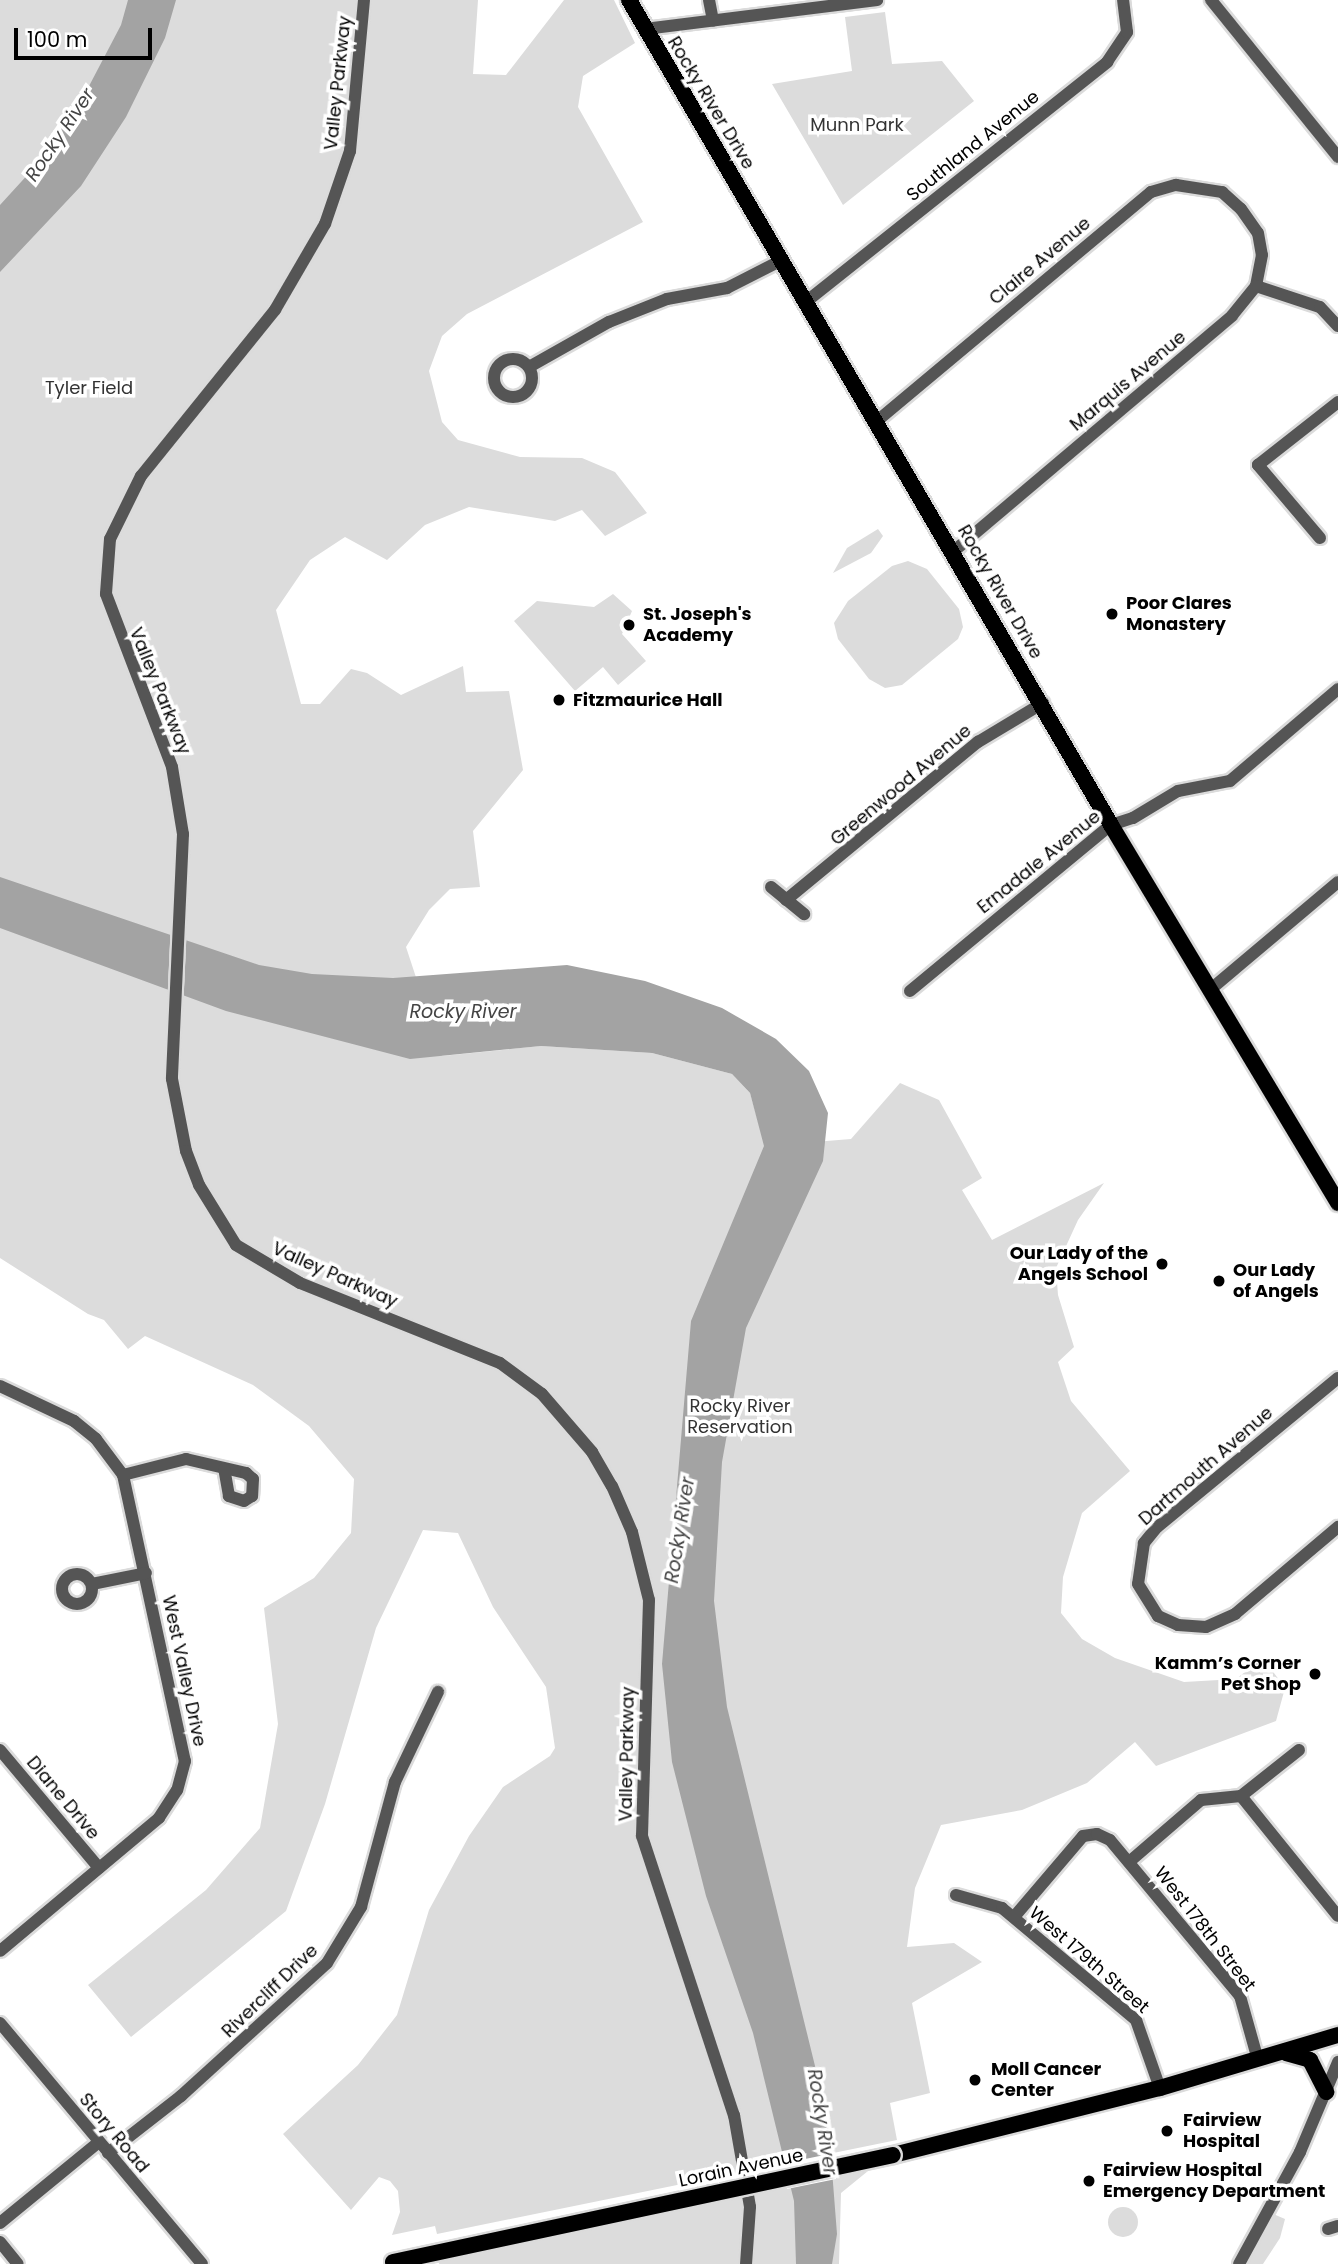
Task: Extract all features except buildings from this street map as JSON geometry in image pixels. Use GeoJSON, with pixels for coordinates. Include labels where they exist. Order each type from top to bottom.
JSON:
{"type":"FeatureCollection","features":[{"type":"Feature","properties":{"kind":"main road","name":"Rocky River Drive"},"geometry":{"type":"LineString","coordinates":[[629,0],[1043,703],[1111,825],[1338,1200]]}},
{"type":"Feature","properties":{"kind":"main road","name":"Lorain Avenue"},"geometry":{"type":"LineString","coordinates":[[388,2263],[893,2155],[1160,2088],[1338,2035]]}},
{"type":"Feature","properties":{"kind":"main road"},"geometry":{"type":"LineString","coordinates":[[1283,2053],[1310,2060],[1326,2092]]}},
{"type":"Feature","properties":{"kind":"street","name":"Valley Parkway"},"geometry":{"type":"LineString","coordinates":[[364,0],[350,151],[325,225],[275,310],[141,476],[110,539],[106,594],[172,767],[179,802],[183,901],[172,1079],[186,1151],[199,1185],[236,1245],[300,1283],[500,1363],[542,1394],[592,1451],[612,1486],[632,1532],[649,1600],[642,1836],[734,2115],[750,2207],[746,2264]]}},
{"type":"Feature","properties":{"kind":"street"},"geometry":{"type":"LineString","coordinates":[[709,0],[713,21]]}},
{"type":"Feature","properties":{"kind":"street"},"geometry":{"type":"LineString","coordinates":[[645,29],[832,2],[877,0]]}},
{"type":"Feature","properties":{"kind":"street","name":"Southland Avenue"},"geometry":{"type":"LineString","coordinates":[[807,301],[1107,62],[1127,32],[1123,0]]}},
{"type":"Feature","properties":{"kind":"street"},"geometry":{"type":"LineString","coordinates":[[1211,0],[1338,157]]}},
{"type":"Feature","properties":{"kind":"street","name":"Claire Avenue"},"geometry":{"type":"LineString","coordinates":[[877,421],[1151,192],[1176,185],[1200,186],[1222,192],[1241,209]]}},
{"type":"Feature","properties":{"kind":"street","name":"Marquis Avenue"},"geometry":{"type":"LineString","coordinates":[[954,551],[1233,316],[1256,286],[1262,255],[1258,233],[1241,209]]}},
{"type":"Feature","properties":{"kind":"street"},"geometry":{"type":"LineString","coordinates":[[529,367],[609,322],[667,299],[727,288],[782,260]]}},
{"type":"Feature","properties":{"kind":"street"},"geometry":{"type":"LineString","coordinates":[[1256,286],[1320,307],[1338,326]]}},
{"type":"Feature","properties":{"kind":"street"},"geometry":{"type":"LineString","coordinates":[[1320,538],[1258,465],[1338,402]]}},
{"type":"Feature","properties":{"kind":"street","name":"Ernadale Avenue"},"geometry":{"type":"LineString","coordinates":[[909,991],[1111,825],[1133,818],[1178,791],[1230,781],[1338,689]]}},
{"type":"Feature","properties":{"kind":"street","name":"Greenwood Avenue"},"geometry":{"type":"LineString","coordinates":[[786,900],[968,750],[1043,703]]}},
{"type":"Feature","properties":{"kind":"street"},"geometry":{"type":"LineString","coordinates":[[1211,989],[1338,882]]}},
{"type":"Feature","properties":{"kind":"street"},"geometry":{"type":"LineString","coordinates":[[771,887],[804,914]]}},
{"type":"Feature","properties":{"kind":"street","name":"Dartmouth Avenue"},"geometry":{"type":"LineString","coordinates":[[1338,1378],[1157,1527],[1144,1543],[1138,1563],[1138,1584],[1145,1601],[1158,1616],[1178,1625],[1206,1627],[1235,1614],[1338,1527]]}},
{"type":"Feature","properties":{"kind":"street","name":"West Valley Drive"},"geometry":{"type":"LineString","coordinates":[[0,1951],[159,1818],[177,1790],[185,1761],[123,1475],[96,1439],[74,1421],[2,1392]]}},
{"type":"Feature","properties":{"kind":"street"},"geometry":{"type":"LineString","coordinates":[[123,1475],[170,1460],[224,1469]]}},
{"type":"Feature","properties":{"kind":"street"},"geometry":{"type":"LineString","coordinates":[[92,1584],[146,1573]]}},
{"type":"Feature","properties":{"kind":"street","name":"Rivercliff Drive"},"geometry":{"type":"LineString","coordinates":[[108,2153],[300,1992],[340,1946],[361,1908],[395,1782],[438,1692]]}},
{"type":"Feature","properties":{"kind":"street"},"geometry":{"type":"LineString","coordinates":[[1129,1862],[1200,1800],[1241,1796],[1299,1750]]}},
{"type":"Feature","properties":{"kind":"street","name":"Diane Drive"},"geometry":{"type":"LineString","coordinates":[[0,1751],[99,1868]]}},
{"type":"Feature","properties":{"kind":"street"},"geometry":{"type":"LineString","coordinates":[[1241,1796],[1338,1916]]}},
{"type":"Feature","properties":{"kind":"street","name":"West 178th Street"},"geometry":{"type":"LineString","coordinates":[[1014,1917],[1083,1836],[1097,1834],[1110,1840],[1240,1996],[1258,2060]]}},
{"type":"Feature","properties":{"kind":"street","name":"West 179th Street"},"geometry":{"type":"LineString","coordinates":[[956,1895],[983,1899],[1014,1917],[1136,2020],[1160,2088]]}},
{"type":"Feature","properties":{"kind":"street","name":"Story Road"},"geometry":{"type":"LineString","coordinates":[[0,2023],[202,2264]]}},
{"type":"Feature","properties":{"kind":"street"},"geometry":{"type":"LineString","coordinates":[[1239,2264],[1300,2152],[1338,2062]]}},
{"type":"Feature","properties":{"kind":"street"},"geometry":{"type":"LineString","coordinates":[[0,2223],[99,2142]]}},
{"type":"Feature","properties":{"kind":"street"},"geometry":{"type":"LineString","coordinates":[[0,2242],[18,2264]]}},
{"type":"Feature","properties":{"kind":"green space","name":"Rocky River Reservation"},"geometry":{"type":"Polygon","coordinates":[[[0,0],[478,0],[473,74],[506,75],[564,0],[614,0],[635,43],[583,76],[578,107],[643,222],[467,314],[442,336],[429,371],[442,422],[458,440],[520,457],[582,458],[615,472],[647,513],[605,536],[582,510],[555,521],[469,507],[425,525],[387,560],[345,537],[310,560],[276,610],[301,704],[320,704],[351,669],[367,673],[401,695],[463,666],[466,692],[509,691],[523,770],[473,831],[480,887],[450,889],[429,910],[406,947],[442,1056],[541,1046],[652,1053],[732,1074],[750,1093],[765,1146],[851,1139],[900,1083],[939,1100],[982,1178],[962,1190],[992,1240],[1104,1183],[1078,1220],[1056,1268],[1058,1295],[1074,1347],[1058,1362],[1071,1401],[1130,1471],[1082,1513],[1063,1577],[1061,1613],[1082,1639],[1115,1658],[1184,1682],[1236,1679],[1263,1658],[1285,1688],[1276,1721],[1156,1766],[1135,1742],[1087,1783],[1022,1810],[941,1825],[915,1888],[907,1947],[954,1943],[982,1962],[912,2003],[930,2093],[890,2103],[897,2140],[437,2234],[435,2226],[392,2235],[400,2212],[398,2191],[390,2181],[379,2177],[351,2210],[283,2134],[358,2065],[397,2015],[429,1910],[469,1836],[503,1787],[550,1756],[555,1748],[546,1687],[493,1607],[458,1533],[423,1530],[376,1628],[325,1804],[286,1911],[131,2037],[88,1985],[206,1890],[260,1828],[278,1724],[264,1608],[314,1578],[351,1533],[354,1479],[309,1426],[253,1385],[145,1336],[128,1349],[104,1320],[88,1314],[0,1258],[0,0]]]}},
{"type":"Feature","properties":{"kind":"green space","name":"Munn Park"},"geometry":{"type":"Polygon","coordinates":[[[885,12],[892,64],[942,61],[974,101],[843,205],[772,84],[852,71],[845,17],[885,12]]]}},
{"type":"Feature","properties":{"kind":"green space"},"geometry":{"type":"Polygon","coordinates":[[[878,529],[883,536],[871,553],[833,573],[847,548],[878,529]]]}},
{"type":"Feature","properties":{"kind":"green space"},"geometry":{"type":"Polygon","coordinates":[[[908,561],[927,569],[959,609],[963,627],[958,639],[902,685],[885,688],[869,679],[838,639],[834,623],[848,601],[892,566],[908,561]]]}},
{"type":"Feature","properties":{"kind":"green space"},"geometry":{"type":"Polygon","coordinates":[[[613,594],[632,611],[622,634],[646,661],[618,685],[603,667],[575,691],[514,621],[537,601],[594,607],[613,594]]]}},
{"type":"Feature","properties":{"kind":"green space"},"geometry":{"type":"Polygon","coordinates":[[[868,2171],[841,2193],[839,2264],[439,2264],[436,2246],[868,2171]]]}},
{"type":"Feature","properties":{"kind":"green space"},"geometry":{"type":"Polygon","coordinates":[[[1123,2207],[1134,2211],[1138,2222],[1134,2233],[1123,2237],[1112,2233],[1108,2222],[1112,2211],[1123,2207]]]}},
{"type":"Feature","properties":{"kind":"green space"},"geometry":{"type":"Polygon","coordinates":[[[1271,2213],[1285,2219],[1280,2238],[1263,2264],[1244,2264],[1271,2213]]]}},
{"type":"Feature","properties":{"kind":"water","name":"Rocky River"},"geometry":{"type":"Polygon","coordinates":[[[128,0],[176,0],[165,38],[126,117],[81,186],[0,272],[0,205],[42,159],[88,88],[121,25],[128,0]]]}},
{"type":"Feature","properties":{"kind":"water","name":"Rocky River"},"geometry":{"type":"Polygon","coordinates":[[[0,877],[259,965],[312,974],[393,978],[567,965],[645,981],[722,1008],[776,1039],[809,1071],[828,1113],[823,1161],[746,1328],[722,1462],[714,1601],[727,1707],[828,2119],[837,2234],[832,2264],[796,2264],[794,2201],[753,2033],[706,1896],[672,1762],[662,1664],[691,1321],[764,1146],[750,1093],[732,1074],[652,1053],[541,1046],[410,1059],[226,1011],[0,928],[0,877]]]}},
{"type":"Feature","properties":{"kind":"pier"},"geometry":{"type":"Polygon","coordinates":[[[834,2153],[836,2179],[787,2189],[781,2164],[834,2153]]]}},
{"type":"Feature","properties":{"kind":"place","name":"Poor Clares Monastery"},"geometry":{"type":"Point","coordinates":[1112,614]}},
{"type":"Feature","properties":{"kind":"place","name":"St. Joseph's Academy"},"geometry":{"type":"Point","coordinates":[629,625]}},
{"type":"Feature","properties":{"kind":"place","name":"Fitzmaurice Hall"},"geometry":{"type":"Point","coordinates":[559,700]}},
{"type":"Feature","properties":{"kind":"place","name":"Our Lady of the Angels School"},"geometry":{"type":"Point","coordinates":[1162,1264]}},
{"type":"Feature","properties":{"kind":"place","name":"Our Lady of Angels"},"geometry":{"type":"Point","coordinates":[1219,1281]}},
{"type":"Feature","properties":{"kind":"place","name":"Kamm’s Corner Pet Shop"},"geometry":{"type":"Point","coordinates":[1315,1674]}},
{"type":"Feature","properties":{"kind":"place","name":"Moll Cancer Center"},"geometry":{"type":"Point","coordinates":[975,2080]}},
{"type":"Feature","properties":{"kind":"place","name":"Fairview Hospital"},"geometry":{"type":"Point","coordinates":[1167,2131]}},
{"type":"Feature","properties":{"kind":"place","name":"Fairview Hospital Emergency Department"},"geometry":{"type":"Point","coordinates":[1089,2181]}},
{"type":"Feature","properties":{"kind":"park label","name":"Tyler Field"},"geometry":{"type":"Point","coordinates":[89,388]}}]}
